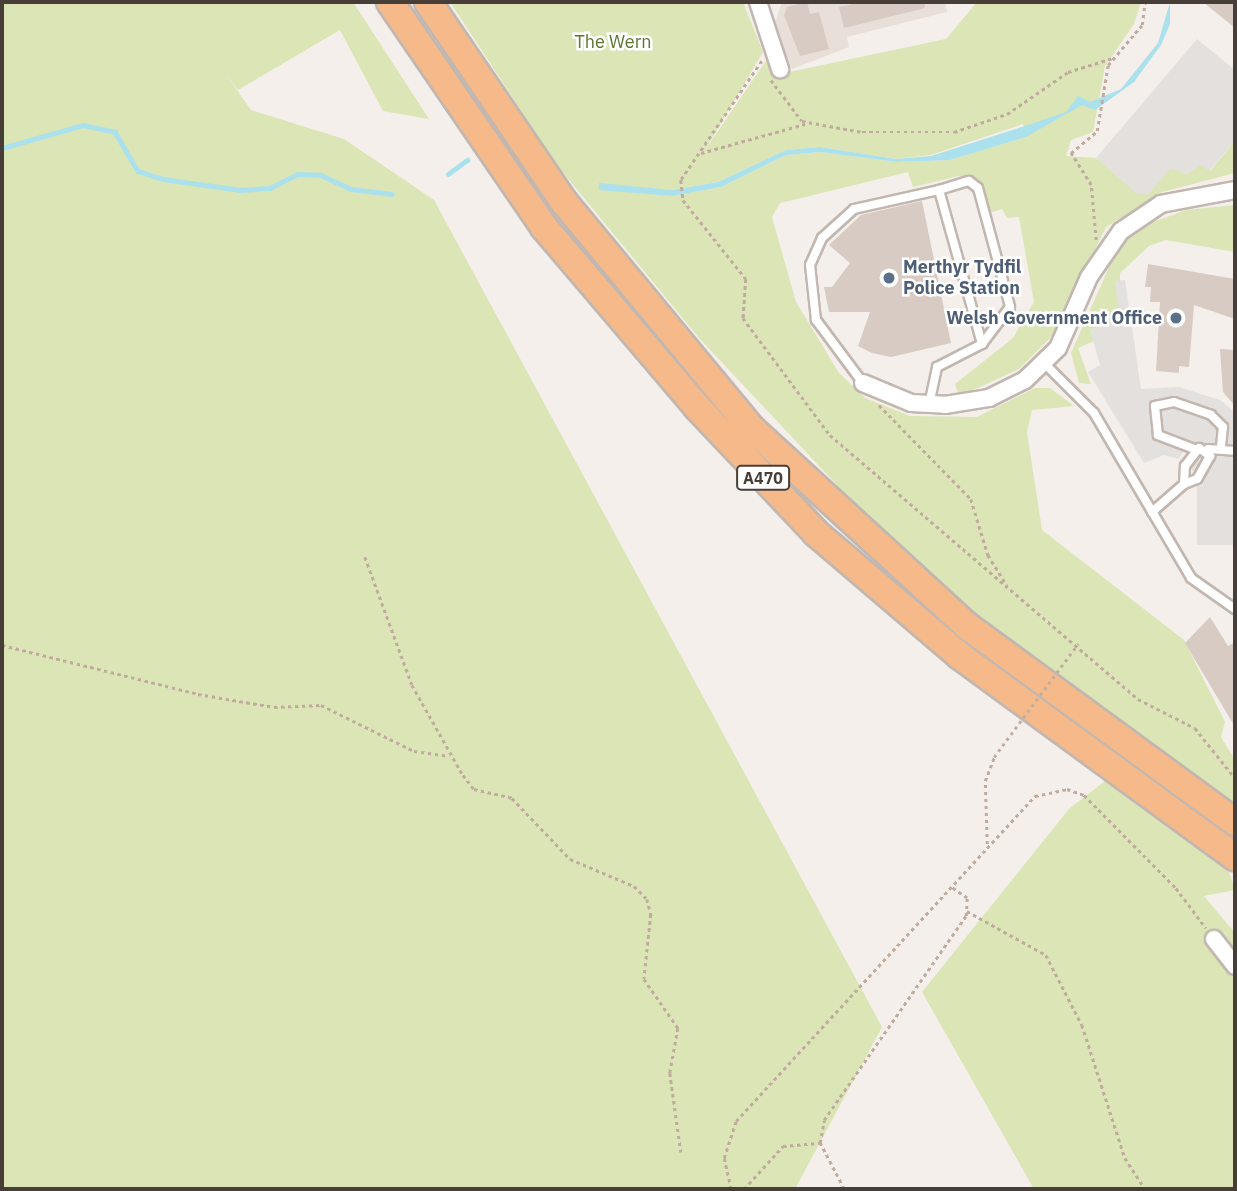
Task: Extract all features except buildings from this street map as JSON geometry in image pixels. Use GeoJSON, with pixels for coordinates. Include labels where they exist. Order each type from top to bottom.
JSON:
{"type":"FeatureCollection","features":[{"type":"Feature","properties":{"kind":"highway","name":"A470"},"geometry":{"type":"LineString","coordinates":[[390,2],[544,227],[697,407],[816,533],[960,656],[1235,857]]}},
{"type":"Feature","properties":{"kind":"highway","name":"A470"},"geometry":{"type":"LineString","coordinates":[[428,2],[564,202],[751,428],[967,626],[1235,822]]}},
{"type":"Feature","properties":{"kind":"street"},"geometry":{"type":"LineString","coordinates":[[758,2],[771,71]]}},
{"type":"Feature","properties":{"kind":"street"},"geometry":{"type":"LineString","coordinates":[[863,383],[929,405],[989,398],[1045,364],[1076,317],[1104,252],[1161,204],[1235,190]]}},
{"type":"Feature","properties":{"kind":"street"},"geometry":{"type":"LineString","coordinates":[[1214,939],[1235,966]]}},
{"type":"Feature","properties":{"kind":"lane"},"geometry":{"type":"LineString","coordinates":[[863,383],[816,320],[810,265],[822,238],[854,209],[970,181],[978,188],[1010,307],[982,344],[937,367],[929,405]]}},
{"type":"Feature","properties":{"kind":"lane"},"geometry":{"type":"LineString","coordinates":[[939,190],[982,344]]}},
{"type":"Feature","properties":{"kind":"lane"},"geometry":{"type":"LineString","coordinates":[[1045,364],[1094,412],[1199,587],[1235,609]]}},
{"type":"Feature","properties":{"kind":"lane"},"geometry":{"type":"LineString","coordinates":[[1221,446],[1223,427],[1211,415],[1174,402],[1154,407],[1158,435],[1197,450],[1221,446],[1235,451]]}},
{"type":"Feature","properties":{"kind":"lane"},"geometry":{"type":"LineString","coordinates":[[1152,512],[1184,484],[1197,479],[1208,449]]}},
{"type":"Feature","properties":{"kind":"lane"},"geometry":{"type":"LineString","coordinates":[[1184,484],[1185,467],[1197,450]]}},
{"type":"Feature","properties":{"kind":"path"},"geometry":{"type":"LineString","coordinates":[[1104,252],[1097,242],[1091,185],[1071,153],[1090,140],[1101,120],[1105,79],[1112,58],[1142,25],[1145,2]]}},
{"type":"Feature","properties":{"kind":"path"},"geometry":{"type":"LineString","coordinates":[[808,123],[771,71],[767,54],[681,180],[684,200],[746,279],[743,317],[830,435],[1009,589],[1078,644],[1138,699],[1195,728],[1235,778]]}},
{"type":"Feature","properties":{"kind":"path"},"geometry":{"type":"LineString","coordinates":[[701,153],[808,123],[862,132],[975,129],[1068,72],[1112,58]]}},
{"type":"Feature","properties":{"kind":"path"},"geometry":{"type":"LineString","coordinates":[[863,383],[889,419],[971,499],[988,555],[1009,589]]}},
{"type":"Feature","properties":{"kind":"path"},"geometry":{"type":"LineString","coordinates":[[365,556],[400,658],[448,756],[474,789],[512,797],[570,859],[634,886],[647,899],[651,914],[644,979],[678,1028],[670,1073],[681,1152]]}},
{"type":"Feature","properties":{"kind":"path"},"geometry":{"type":"LineString","coordinates":[[987,844],[985,781],[993,757],[1078,644]]}},
{"type":"Feature","properties":{"kind":"path"},"geometry":{"type":"LineString","coordinates":[[2,645],[198,694],[274,707],[321,705],[414,751],[448,756]]}},
{"type":"Feature","properties":{"kind":"path"},"geometry":{"type":"LineString","coordinates":[[731,1189],[724,1158],[736,1121],[951,887],[987,844],[1035,796],[1067,789],[1084,795],[1176,888],[1214,939]]}},
{"type":"Feature","properties":{"kind":"path"},"geometry":{"type":"LineString","coordinates":[[844,1189],[820,1143],[824,1120],[844,1085],[903,1010],[967,911],[967,898],[951,887]]}},
{"type":"Feature","properties":{"kind":"path"},"geometry":{"type":"LineString","coordinates":[[967,911],[1046,955],[1082,1026],[1125,1158],[1145,1189]]}},
{"type":"Feature","properties":{"kind":"path"},"geometry":{"type":"LineString","coordinates":[[744,1189],[783,1146],[820,1143]]}},
{"type":"Feature","properties":{"kind":"shaded area"},"geometry":{"type":"Polygon","coordinates":[[[782,2],[945,2],[947,12],[847,37],[849,47],[792,69],[774,25],[782,2]]]}},
{"type":"Feature","properties":{"kind":"shaded area"},"geometry":{"type":"Polygon","coordinates":[[[1197,39],[1235,70],[1235,141],[1209,171],[1201,165],[1187,175],[1171,168],[1148,195],[1137,193],[1096,158],[1197,39]]]}},
{"type":"Feature","properties":{"kind":"shaded area"},"geometry":{"type":"Polygon","coordinates":[[[1125,280],[1141,389],[1179,387],[1220,400],[1235,412],[1235,545],[1197,545],[1197,486],[1203,486],[1204,477],[1190,469],[1196,457],[1184,450],[1179,459],[1164,455],[1144,463],[1088,372],[1100,365],[1090,330],[1120,320],[1115,281],[1125,280]]]}},
{"type":"Feature","properties":{"kind":"green space"},"geometry":{"type":"Polygon","coordinates":[[[2,2],[353,2],[429,119],[383,111],[340,30],[238,90],[225,73],[251,110],[344,139],[434,200],[882,1027],[795,1189],[2,1189],[2,2]]]}},
{"type":"Feature","properties":{"kind":"green space","name":"The Wern"},"geometry":{"type":"Polygon","coordinates":[[[450,2],[743,2],[763,52],[705,150],[768,58],[775,75],[946,39],[977,2],[1141,2],[1134,24],[1105,66],[1093,132],[1071,140],[1066,156],[1096,158],[1137,193],[1171,168],[1201,164],[1210,171],[1235,141],[1235,173],[1162,192],[1106,227],[1054,334],[1019,369],[971,391],[958,393],[955,384],[1013,338],[1034,302],[1019,217],[1007,218],[1002,209],[989,213],[981,182],[959,176],[913,187],[908,172],[780,203],[772,217],[796,302],[839,373],[865,398],[910,416],[977,417],[1035,388],[1050,388],[1074,406],[1032,410],[1027,432],[1042,530],[1184,640],[1225,722],[1221,737],[1235,760],[1235,809],[948,593],[838,496],[837,485],[699,338],[556,164],[450,2]],[[1023,124],[931,155],[896,159],[820,147],[786,150],[718,182],[672,190],[600,184],[672,196],[721,187],[786,155],[820,152],[897,162],[950,160],[1026,137],[1023,124]]]}},
{"type":"Feature","properties":{"kind":"green space"},"geometry":{"type":"Polygon","coordinates":[[[1235,205],[1235,252],[1166,240],[1149,246],[1120,273],[1120,320],[1090,330],[1094,341],[1078,348],[1091,384],[1079,383],[1071,353],[1118,247],[1148,224],[1186,210],[1235,205]]]}},
{"type":"Feature","properties":{"kind":"green space"},"geometry":{"type":"Polygon","coordinates":[[[1105,781],[1229,872],[1235,890],[1204,896],[1235,933],[1230,967],[1235,974],[1235,1189],[1034,1189],[922,992],[1069,809],[1105,781]]]}},
{"type":"Feature","properties":{"kind":"water"},"geometry":{"type":"Polygon","coordinates":[[[1170,2],[1170,24],[1161,45],[1134,82],[1095,110],[1082,105],[1026,137],[950,160],[897,162],[820,152],[786,155],[721,187],[672,196],[599,190],[599,183],[672,190],[718,182],[786,150],[820,147],[896,159],[931,156],[1028,125],[1066,112],[1078,96],[1090,102],[1121,89],[1158,43],[1170,2]]]}},
{"type":"Feature","properties":{"kind":"waterway"},"geometry":{"type":"LineString","coordinates":[[2,148],[83,125],[115,132],[138,171],[163,179],[240,190],[270,188],[297,174],[321,175],[351,189],[392,194]]}},
{"type":"Feature","properties":{"kind":"waterway"},"geometry":{"type":"LineString","coordinates":[[448,174],[467,160]]}},
{"type":"Feature","properties":{"kind":"place","name":"Merthyr Tydfil Police Station"},"geometry":{"type":"Point","coordinates":[889,278]}},
{"type":"Feature","properties":{"kind":"place","name":"Welsh Government Office"},"geometry":{"type":"Point","coordinates":[1176,318]}}]}
